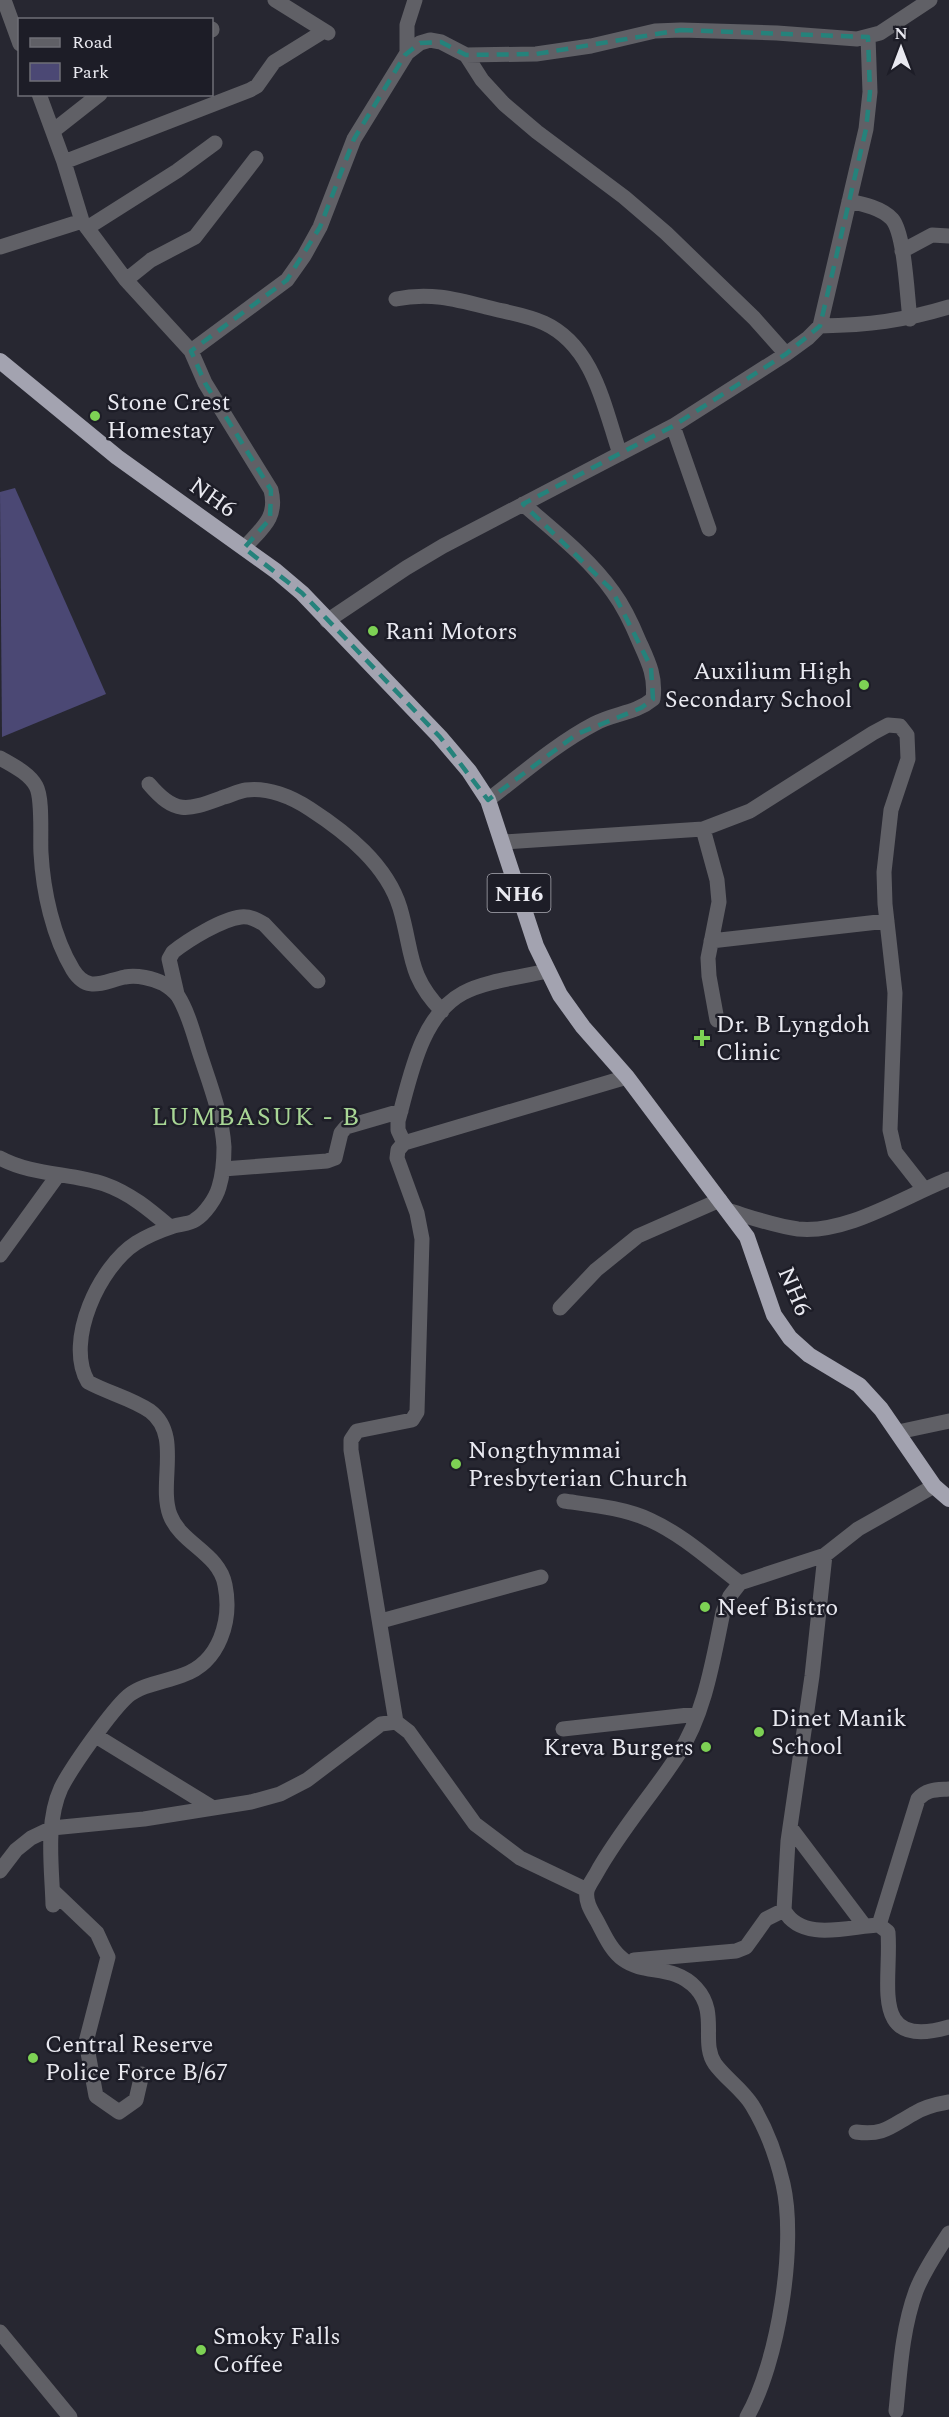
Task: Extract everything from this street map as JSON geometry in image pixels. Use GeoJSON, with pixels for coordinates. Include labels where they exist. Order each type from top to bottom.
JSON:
{"type":"FeatureCollection","features":[{"type":"Feature","properties":{"kind":"highway","name":"NH6"},"geometry":{"type":"LineString","coordinates":[[0,361],[117,457],[244,548],[302,593],[440,737],[469,771],[488,800],[536,946],[560,995],[577,1019],[627,1077],[747,1237],[774,1315],[790,1338],[809,1355],[859,1385],[898,1432],[917,1465],[949,1500]]}},
{"type":"Feature","properties":{"kind":"street"},"geometry":{"type":"LineString","coordinates":[[4,0],[18,38]]}},
{"type":"Feature","properties":{"kind":"street"},"geometry":{"type":"LineString","coordinates":[[64,162],[250,90],[257,86],[274,62],[326,32],[275,0]]}},
{"type":"Feature","properties":{"kind":"street"},"geometry":{"type":"LineString","coordinates":[[407,53],[407,25],[415,0]]}},
{"type":"Feature","properties":{"kind":"street"},"geometry":{"type":"LineString","coordinates":[[191,351],[286,280],[298,264],[320,227],[354,139],[407,53],[420,43],[430,40],[441,42],[466,55],[536,54],[591,46],[637,34],[664,31],[777,33],[857,39],[880,33],[930,0]]}},
{"type":"Feature","properties":{"kind":"street"},"geometry":{"type":"LineString","coordinates":[[327,621],[406,568],[673,426],[786,354],[820,326],[866,129],[870,92],[868,36]]}},
{"type":"Feature","properties":{"kind":"street"},"geometry":{"type":"LineString","coordinates":[[466,55],[482,81],[504,104],[537,132],[624,197],[666,233],[754,318],[786,354]]}},
{"type":"Feature","properties":{"kind":"street"},"geometry":{"type":"LineString","coordinates":[[40,96],[84,225],[126,280],[191,351],[205,383],[271,490],[274,501],[270,519],[244,548]]}},
{"type":"Feature","properties":{"kind":"street"},"geometry":{"type":"LineString","coordinates":[[53,131],[97,96]]}},
{"type":"Feature","properties":{"kind":"street"},"geometry":{"type":"LineString","coordinates":[[0,247],[84,225],[163,180],[215,142]]}},
{"type":"Feature","properties":{"kind":"street"},"geometry":{"type":"LineString","coordinates":[[126,280],[151,260],[195,237],[256,158]]}},
{"type":"Feature","properties":{"kind":"street"},"geometry":{"type":"LineString","coordinates":[[849,201],[879,211],[892,219],[900,236],[910,319]]}},
{"type":"Feature","properties":{"kind":"street"},"geometry":{"type":"LineString","coordinates":[[902,251],[932,235],[949,236]]}},
{"type":"Feature","properties":{"kind":"street"},"geometry":{"type":"LineString","coordinates":[[396,299],[429,294],[448,297],[542,322],[562,333],[580,352],[592,374],[620,454]]}},
{"type":"Feature","properties":{"kind":"street"},"geometry":{"type":"LineString","coordinates":[[820,326],[869,325],[910,319],[949,307]]}},
{"type":"Feature","properties":{"kind":"street"},"geometry":{"type":"LineString","coordinates":[[673,426],[709,529]]}},
{"type":"Feature","properties":{"kind":"street"},"geometry":{"type":"LineString","coordinates":[[488,800],[577,734],[596,723],[641,708],[653,699],[655,684],[651,667],[626,612],[612,590],[583,558],[523,504]]}},
{"type":"Feature","properties":{"kind":"street"},"geometry":{"type":"LineString","coordinates":[[503,842],[703,829],[750,812],[873,733],[888,725],[900,726],[907,735],[909,747],[906,766],[891,810],[884,873],[895,1012],[891,1141],[895,1152],[924,1189]]}},
{"type":"Feature","properties":{"kind":"street"},"geometry":{"type":"LineString","coordinates":[[0,758],[23,772],[36,786],[40,810],[42,864],[47,894],[58,938],[73,970],[82,981],[96,985],[140,976],[163,983],[177,994]]}},
{"type":"Feature","properties":{"kind":"street"},"geometry":{"type":"LineString","coordinates":[[149,784],[163,800],[174,807],[186,808],[204,805],[244,790],[264,790],[286,796],[309,808],[337,828],[370,857],[393,891],[400,908],[410,956],[419,982],[429,998],[442,1011]]}},
{"type":"Feature","properties":{"kind":"street"},"geometry":{"type":"LineString","coordinates":[[703,829],[717,880],[718,902],[708,958],[717,1020]]}},
{"type":"Feature","properties":{"kind":"street"},"geometry":{"type":"LineString","coordinates":[[142,2074],[136,2100],[119,2112],[96,2096],[86,2042],[108,1957],[97,1933],[53,1898],[52,1828],[55,1804],[61,1788],[96,1736],[129,1696],[139,1690],[186,1675],[203,1663],[218,1645],[226,1626],[228,1604],[220,1571],[175,1526],[169,1512],[167,1456],[162,1424],[151,1412],[137,1404],[88,1382],[81,1365],[82,1327],[105,1275],[118,1258],[137,1242],[170,1227],[195,1220],[218,1190],[223,1168],[224,1146],[215,1100],[187,1015],[177,994],[169,959],[172,952],[231,919],[243,916],[254,918],[264,924],[318,981]]}},
{"type":"Feature","properties":{"kind":"street"},"geometry":{"type":"LineString","coordinates":[[711,941],[887,921]]}},
{"type":"Feature","properties":{"kind":"street"},"geometry":{"type":"LineString","coordinates":[[404,1143],[398,1130],[419,1046],[442,1011],[462,993],[476,987],[547,971]]}},
{"type":"Feature","properties":{"kind":"street"},"geometry":{"type":"LineString","coordinates":[[587,1890],[520,1858],[475,1824],[409,1732],[396,1722],[351,1440],[357,1431],[406,1422],[412,1420],[417,1412],[422,1239],[417,1212],[397,1158],[398,1150],[404,1143],[627,1077]]}},
{"type":"Feature","properties":{"kind":"street"},"geometry":{"type":"LineString","coordinates":[[223,1168],[327,1161],[335,1158],[341,1133],[346,1128],[401,1111]]}},
{"type":"Feature","properties":{"kind":"street"},"geometry":{"type":"LineString","coordinates":[[0,1158],[58,1175],[103,1184],[125,1193],[170,1227]]}},
{"type":"Feature","properties":{"kind":"street"},"geometry":{"type":"LineString","coordinates":[[0,1255],[58,1175]]}},
{"type":"Feature","properties":{"kind":"street"},"geometry":{"type":"LineString","coordinates":[[560,1308],[596,1270],[638,1236],[723,1205],[780,1226],[800,1229],[821,1228],[847,1223],[949,1179]]}},
{"type":"Feature","properties":{"kind":"street"},"geometry":{"type":"LineString","coordinates":[[898,1432],[949,1421]]}},
{"type":"Feature","properties":{"kind":"street"},"geometry":{"type":"LineString","coordinates":[[747,2417],[760,2390],[776,2331],[783,2290],[788,2238],[783,2183],[764,2128],[753,2107],[743,2090],[715,2063],[710,2051],[707,2002],[688,1980],[670,1972],[624,1961],[615,1951],[589,1906],[587,1890],[602,1862],[679,1754],[694,1726],[723,1612],[730,1596],[740,1583],[825,1554],[858,1529],[934,1486]]}},
{"type":"Feature","properties":{"kind":"street"},"geometry":{"type":"LineString","coordinates":[[564,1501],[610,1508],[648,1519],[670,1531],[740,1583]]}},
{"type":"Feature","properties":{"kind":"street"},"geometry":{"type":"LineString","coordinates":[[825,1554],[812,1676],[790,1827],[784,1910],[787,1916],[796,1923],[816,1929],[834,1931],[872,1925]]}},
{"type":"Feature","properties":{"kind":"street"},"geometry":{"type":"LineString","coordinates":[[381,1621],[541,1578]]}},
{"type":"Feature","properties":{"kind":"street"},"geometry":{"type":"LineString","coordinates":[[562,1729],[698,1714]]}},
{"type":"Feature","properties":{"kind":"street"},"geometry":{"type":"LineString","coordinates":[[0,1871],[16,1850],[31,1838],[52,1828],[144,1819],[250,1802],[280,1794],[307,1780],[381,1724],[396,1722]]}},
{"type":"Feature","properties":{"kind":"street"},"geometry":{"type":"LineString","coordinates":[[96,1736],[213,1808]]}},
{"type":"Feature","properties":{"kind":"street"},"geometry":{"type":"LineString","coordinates":[[872,1925],[918,1799],[924,1793],[932,1790],[949,1789]]}},
{"type":"Feature","properties":{"kind":"street"},"geometry":{"type":"LineString","coordinates":[[790,1827],[872,1925],[888,1932],[888,2000],[892,2016],[899,2027],[914,2033],[929,2033],[949,2027]]}},
{"type":"Feature","properties":{"kind":"street"},"geometry":{"type":"LineString","coordinates":[[624,1961],[736,1951],[746,1947],[766,1918],[784,1910]]}},
{"type":"Feature","properties":{"kind":"street"},"geometry":{"type":"LineString","coordinates":[[856,2132],[871,2134],[886,2131],[930,2106],[949,2102]]}},
{"type":"Feature","properties":{"kind":"street"},"geometry":{"type":"LineString","coordinates":[[896,2411],[909,2312],[928,2266],[949,2234]]}},
{"type":"Feature","properties":{"kind":"street"},"geometry":{"type":"LineString","coordinates":[[0,2332],[70,2417]]}},
{"type":"Feature","properties":{"kind":"highlighted area"},"geometry":{"type":"Polygon","coordinates":[[[681,30],[868,37],[870,92],[866,129],[820,326],[786,354],[673,426],[523,504],[612,590],[651,667],[653,699],[641,708],[577,734],[488,800],[440,737],[302,593],[244,548],[270,519],[271,490],[205,383],[191,351],[287,280],[320,227],[354,139],[405,55],[420,43],[441,42],[466,55],[483,55],[536,54],[681,30]]]}},
{"type":"Feature","properties":{"kind":"green space"},"geometry":{"type":"Polygon","coordinates":[[[15,488],[106,694],[2,737],[0,492],[15,488]]]}},
{"type":"Feature","properties":{"kind":"place","name":"Stone Crest Homestay"},"geometry":{"type":"Point","coordinates":[95,416]}},
{"type":"Feature","properties":{"kind":"place","name":"Rani Motors"},"geometry":{"type":"Point","coordinates":[373,631]}},
{"type":"Feature","properties":{"kind":"place","name":"Auxilium High Secondary School"},"geometry":{"type":"Point","coordinates":[864,685]}},
{"type":"Feature","properties":{"kind":"place","name":"Dr. B Lyngdoh Clinic"},"geometry":{"type":"Point","coordinates":[702,1038]}},
{"type":"Feature","properties":{"kind":"place","name":"Nongthymmai Presbyterian Church"},"geometry":{"type":"Point","coordinates":[456,1464]}},
{"type":"Feature","properties":{"kind":"place","name":"Neef Bistro"},"geometry":{"type":"Point","coordinates":[705,1607]}},
{"type":"Feature","properties":{"kind":"place","name":"Dinet Manik School"},"geometry":{"type":"Point","coordinates":[759,1732]}},
{"type":"Feature","properties":{"kind":"place","name":"Kreva Burgers"},"geometry":{"type":"Point","coordinates":[706,1747]}},
{"type":"Feature","properties":{"kind":"place","name":"Central Reserve Police Force B/67"},"geometry":{"type":"Point","coordinates":[33,2058]}},
{"type":"Feature","properties":{"kind":"place","name":"Smoky Falls Coffee"},"geometry":{"type":"Point","coordinates":[201,2350]}},
{"type":"Feature","properties":{"kind":"district","name":"LUMBASUK - B"},"geometry":{"type":"Point","coordinates":[256,1116]}}]}
